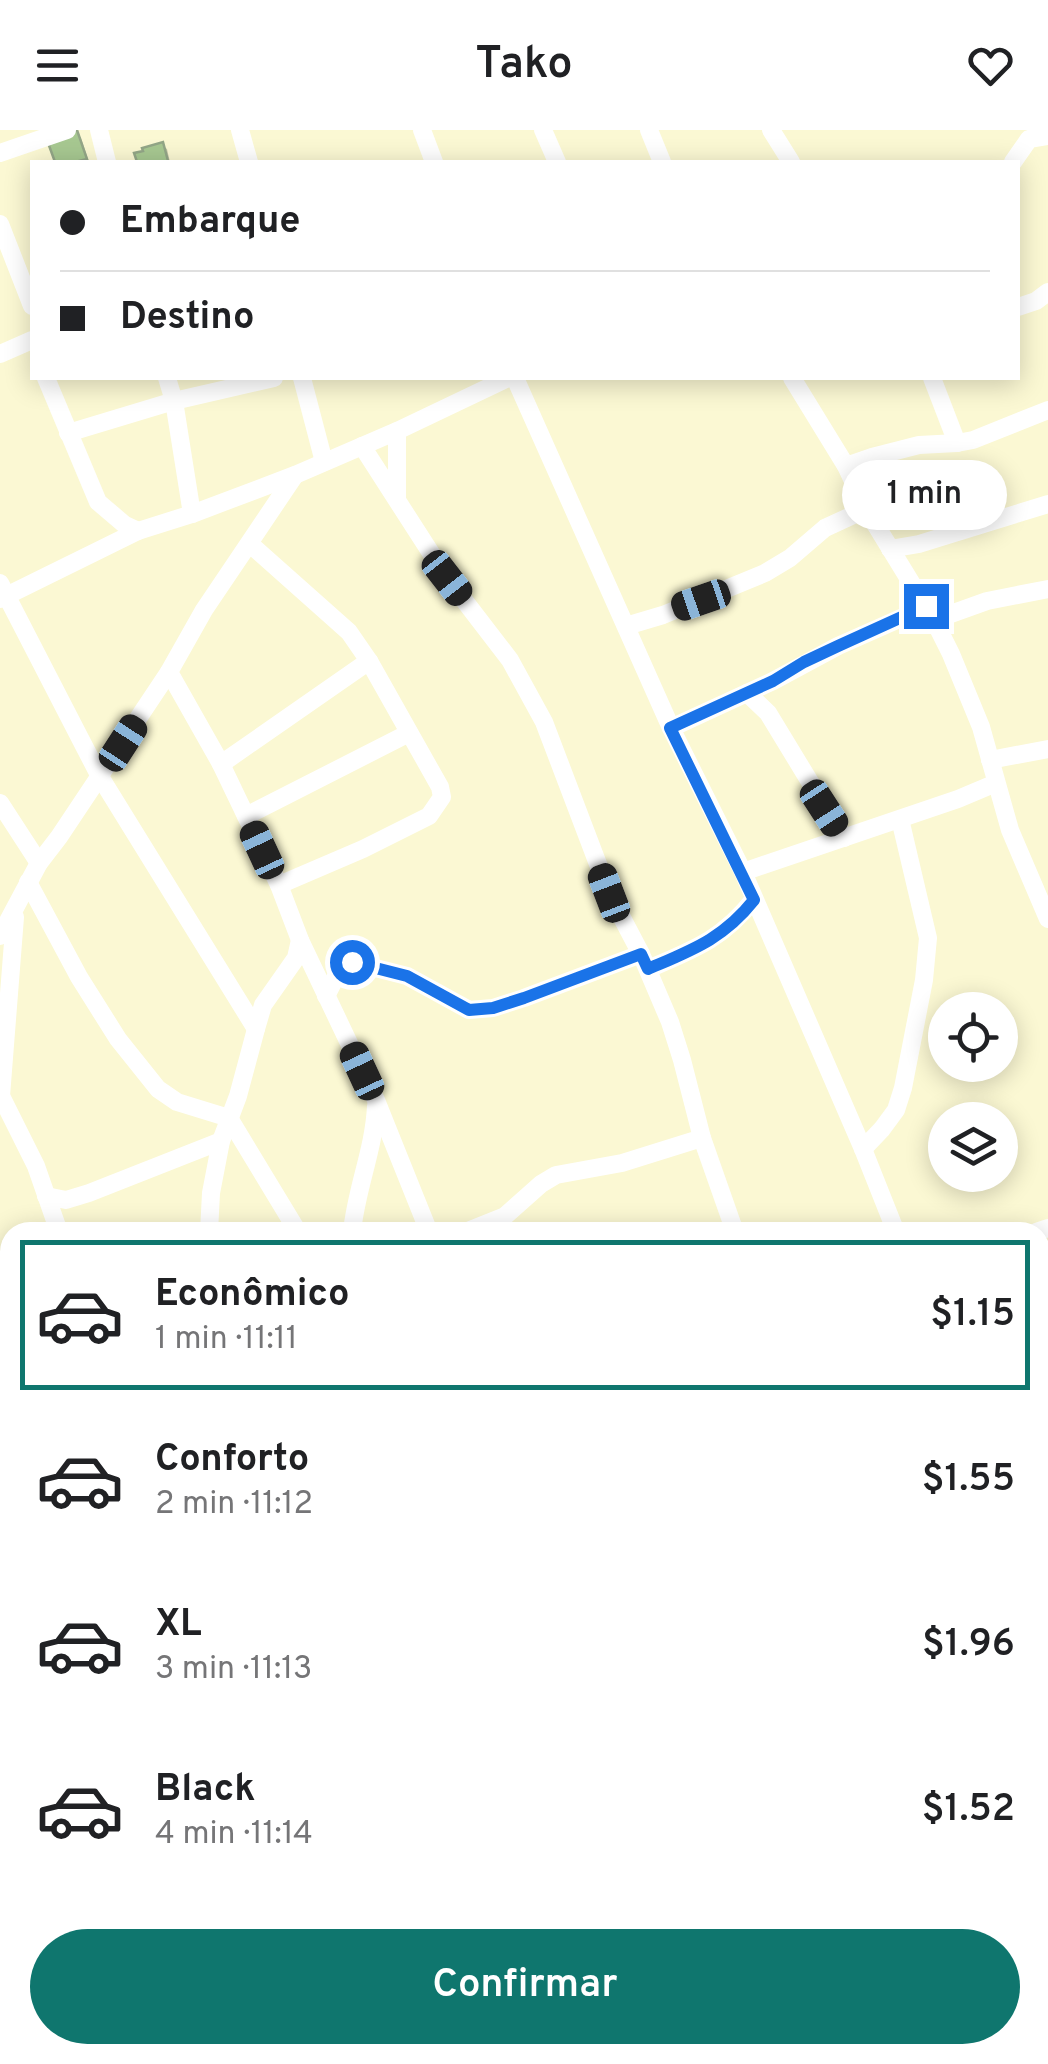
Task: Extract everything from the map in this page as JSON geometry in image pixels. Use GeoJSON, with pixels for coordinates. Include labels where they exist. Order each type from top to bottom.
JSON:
{"type":"FeatureCollection","features":[{"type":"Feature","properties":{"kind":"street"},"geometry":{"type":"LineString","coordinates":[[0,153],[67,130]]}},
{"type":"Feature","properties":{"kind":"street"},"geometry":{"type":"LineString","coordinates":[[99,130],[107,160]]}},
{"type":"Feature","properties":{"kind":"street"},"geometry":{"type":"LineString","coordinates":[[240,130],[248,160]]}},
{"type":"Feature","properties":{"kind":"street"},"geometry":{"type":"LineString","coordinates":[[422,130],[433,160]]}},
{"type":"Feature","properties":{"kind":"street"},"geometry":{"type":"LineString","coordinates":[[543,130],[557,160]]}},
{"type":"Feature","properties":{"kind":"street"},"geometry":{"type":"LineString","coordinates":[[649,130],[661,160]]}},
{"type":"Feature","properties":{"kind":"street"},"geometry":{"type":"LineString","coordinates":[[771,130],[790,160]]}},
{"type":"Feature","properties":{"kind":"street"},"geometry":{"type":"LineString","coordinates":[[1014,160],[1029,139],[1048,136]]}},
{"type":"Feature","properties":{"kind":"street"},"geometry":{"type":"LineString","coordinates":[[0,224],[30,301]]}},
{"type":"Feature","properties":{"kind":"street"},"geometry":{"type":"LineString","coordinates":[[1020,306],[1036,302],[1048,292]]}},
{"type":"Feature","properties":{"kind":"street"},"geometry":{"type":"LineString","coordinates":[[0,354],[30,343]]}},
{"type":"Feature","properties":{"kind":"street"},"geometry":{"type":"LineString","coordinates":[[47,380],[98,502],[138,531]]}},
{"type":"Feature","properties":{"kind":"street"},"geometry":{"type":"LineString","coordinates":[[167,380],[174,400],[192,514]]}},
{"type":"Feature","properties":{"kind":"street"},"geometry":{"type":"LineString","coordinates":[[68,433],[174,400],[265,380]]}},
{"type":"Feature","properties":{"kind":"street"},"geometry":{"type":"LineString","coordinates":[[303,380],[324,462]]}},
{"type":"Feature","properties":{"kind":"street"},"geometry":{"type":"LineString","coordinates":[[256,1029],[99,775],[2,592],[138,531],[295,475],[508,380]]}},
{"type":"Feature","properties":{"kind":"street"},"geometry":{"type":"LineString","coordinates":[[513,380],[670,728],[742,872],[892,1222]]}},
{"type":"Feature","properties":{"kind":"street"},"geometry":{"type":"LineString","coordinates":[[793,380],[930,613],[966,689],[1010,830],[1048,920]]}},
{"type":"Feature","properties":{"kind":"street"},"geometry":{"type":"LineString","coordinates":[[933,380],[957,444]]}},
{"type":"Feature","properties":{"kind":"street"},"geometry":{"type":"LineString","coordinates":[[846,466],[919,445],[973,440],[1048,410]]}},
{"type":"Feature","properties":{"kind":"street"},"geometry":{"type":"LineString","coordinates":[[396,431],[398,499]]}},
{"type":"Feature","properties":{"kind":"street"},"geometry":{"type":"LineString","coordinates":[[362,446],[447,578],[510,660],[538,710],[609,893],[676,1038],[702,1138],[731,1222]]}},
{"type":"Feature","properties":{"kind":"street"},"geometry":{"type":"LineString","coordinates":[[0,936],[39,862],[169,672],[197,620],[295,475]]}},
{"type":"Feature","properties":{"kind":"street"},"geometry":{"type":"LineString","coordinates":[[890,548],[919,544],[1048,504]]}},
{"type":"Feature","properties":{"kind":"street"},"geometry":{"type":"LineString","coordinates":[[626,626],[765,573],[825,528],[866,509]]}},
{"type":"Feature","properties":{"kind":"street"},"geometry":{"type":"LineString","coordinates":[[250,544],[349,632],[370,661],[440,786],[442,797],[429,816],[279,885]]}},
{"type":"Feature","properties":{"kind":"street"},"geometry":{"type":"LineString","coordinates":[[670,728],[804,662],[930,613],[1048,589]]}},
{"type":"Feature","properties":{"kind":"street"},"geometry":{"type":"LineString","coordinates":[[221,764],[370,661]]}},
{"type":"Feature","properties":{"kind":"street"},"geometry":{"type":"LineString","coordinates":[[169,672],[221,764],[279,885],[300,940],[376,1100],[425,1222]]}},
{"type":"Feature","properties":{"kind":"street"},"geometry":{"type":"LineString","coordinates":[[747,693],[768,713],[844,838]]}},
{"type":"Feature","properties":{"kind":"street"},"geometry":{"type":"LineString","coordinates":[[246,816],[409,733]]}},
{"type":"Feature","properties":{"kind":"street"},"geometry":{"type":"LineString","coordinates":[[990,760],[1048,749]]}},
{"type":"Feature","properties":{"kind":"street"},"geometry":{"type":"LineString","coordinates":[[742,872],[996,783]]}},
{"type":"Feature","properties":{"kind":"street"},"geometry":{"type":"LineString","coordinates":[[0,803],[39,862]]}},
{"type":"Feature","properties":{"kind":"street"},"geometry":{"type":"LineString","coordinates":[[863,1149],[896,1110],[924,980],[928,938],[900,819]]}},
{"type":"Feature","properties":{"kind":"street"},"geometry":{"type":"LineString","coordinates":[[28,882],[118,1039],[158,1089],[177,1102],[230,1118],[292,1222]]}},
{"type":"Feature","properties":{"kind":"street"},"geometry":{"type":"LineString","coordinates":[[326,996],[342,966],[352,962],[407,976],[469,1010],[480,1011],[700,946],[726,931],[754,900]]}},
{"type":"Feature","properties":{"kind":"street"},"geometry":{"type":"LineString","coordinates":[[16,904],[0,1095],[36,1166],[55,1222]]}},
{"type":"Feature","properties":{"kind":"street"},"geometry":{"type":"LineString","coordinates":[[210,1222],[221,1140],[238,1096],[263,1005],[296,958],[300,940]]}},
{"type":"Feature","properties":{"kind":"street"},"geometry":{"type":"LineString","coordinates":[[353,1222],[368,1163],[376,1100]]}},
{"type":"Feature","properties":{"kind":"street"},"geometry":{"type":"LineString","coordinates":[[490,1222],[505,1216],[556,1175],[622,1163],[702,1138]]}},
{"type":"Feature","properties":{"kind":"street"},"geometry":{"type":"LineString","coordinates":[[46,1196],[66,1200],[78,1197],[221,1140]]}},
{"type":"Feature","properties":{"kind":"building"},"geometry":{"type":"Polygon","coordinates":[[[77,130],[87,159],[54,160],[47,140],[77,130]]]}},
{"type":"Feature","properties":{"kind":"building"},"geometry":{"type":"Polygon","coordinates":[[[163,142],[168,160],[136,160],[134,153],[143,151],[142,148],[163,142]]]}},
{"type":"Feature","properties":{"kind":"route"},"geometry":{"type":"LineString","coordinates":[[352,962],[407,976],[448,1000],[480,1011],[641,954],[648,969],[726,931],[754,900],[670,728],[926,606]]}}]}
